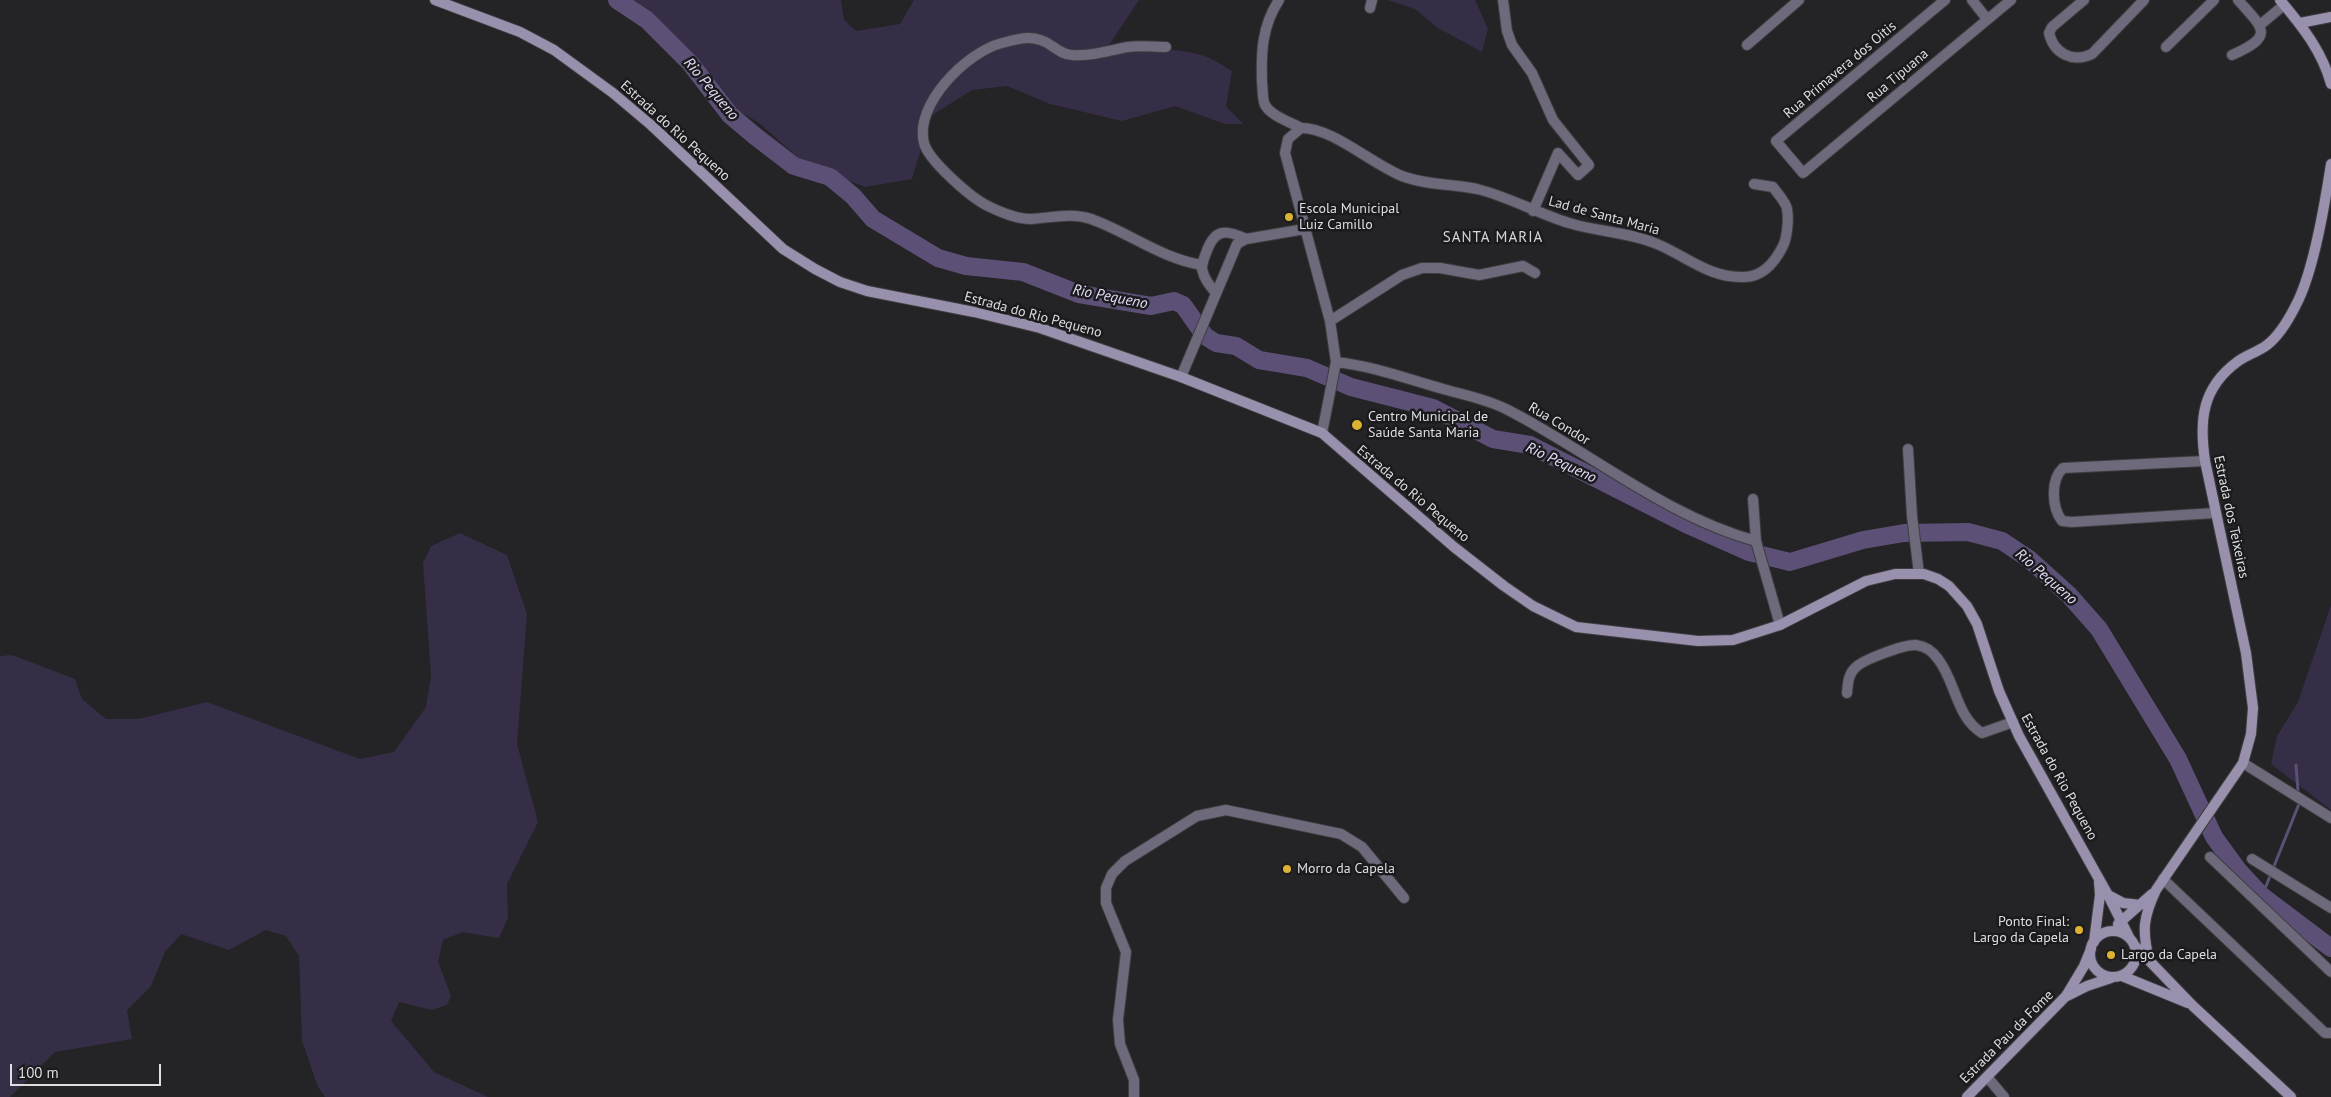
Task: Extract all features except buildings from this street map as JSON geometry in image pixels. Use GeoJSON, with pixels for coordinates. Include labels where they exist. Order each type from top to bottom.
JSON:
{"type":"FeatureCollection","features":[{"type":"Feature","properties":{"kind":"street","name":"Estrada do Rio Pequeno"},"geometry":{"type":"LineString","coordinates":[[435,0],[520,32],[554,50],[613,93],[651,125],[783,248],[815,269],[840,282],[867,291],[974,312],[1040,328],[1181,377],[1322,433],[1454,547],[1533,606],[1558,620],[1585,629],[1698,640],[1733,640],[1780,625],[1866,581],[1895,574],[1919,574],[1938,579],[1949,586],[1967,606],[1977,624],[1999,691],[2013,722],[2135,948]]}},
{"type":"Feature","properties":{"kind":"street","name":"Lad de Santa Maria"},"geometry":{"type":"LineString","coordinates":[[1279,0],[1271,13],[1264,31],[1261,57],[1265,105],[1273,114],[1301,128],[1311,128],[1331,135],[1365,157],[1404,176],[1479,190],[1569,223],[1655,243],[1716,275],[1744,277],[1757,275],[1775,262],[1785,243],[1788,208],[1773,187],[1754,184]]}},
{"type":"Feature","properties":{"kind":"street"},"geometry":{"type":"LineString","coordinates":[[1503,0],[1507,31],[1512,45],[1532,73],[1553,120],[1589,166],[1578,175],[1558,153],[1533,211]]}},
{"type":"Feature","properties":{"kind":"street"},"geometry":{"type":"LineString","coordinates":[[1747,45],[1799,0]]}},
{"type":"Feature","properties":{"kind":"street","name":"Rua Primavera dos Oitis"},"geometry":{"type":"LineString","coordinates":[[1803,173],[1776,141],[1946,0]]}},
{"type":"Feature","properties":{"kind":"street"},"geometry":{"type":"LineString","coordinates":[[1972,0],[1988,20]]}},
{"type":"Feature","properties":{"kind":"street","name":"Rua Tipuana"},"geometry":{"type":"LineString","coordinates":[[1803,173],[2011,0]]}},
{"type":"Feature","properties":{"kind":"street"},"geometry":{"type":"LineString","coordinates":[[2084,0],[2052,28],[2049,33],[2051,41],[2060,52],[2075,58],[2083,58],[2092,54],[2144,0]]}},
{"type":"Feature","properties":{"kind":"street"},"geometry":{"type":"LineString","coordinates":[[2166,47],[2214,0]]}},
{"type":"Feature","properties":{"kind":"street"},"geometry":{"type":"LineString","coordinates":[[2232,55],[2248,48],[2258,39],[2262,31],[2260,25],[2238,0]]}},
{"type":"Feature","properties":{"kind":"street"},"geometry":{"type":"LineString","coordinates":[[2260,25],[2282,2],[2300,23],[2316,48],[2326,68],[2331,84]]}},
{"type":"Feature","properties":{"kind":"street"},"geometry":{"type":"LineString","coordinates":[[2300,23],[2331,17]]}},
{"type":"Feature","properties":{"kind":"street"},"geometry":{"type":"LineString","coordinates":[[1166,47],[1130,47],[1074,56],[1064,53],[1035,37],[1000,43],[967,63],[943,84],[925,121],[922,134],[926,148],[950,175],[979,202],[990,208],[1029,219],[1072,215],[1082,217],[1181,259],[1202,264]]}},
{"type":"Feature","properties":{"kind":"street"},"geometry":{"type":"LineString","coordinates":[[1301,128],[1288,139],[1285,153],[1330,322],[1336,366],[1322,433]]}},
{"type":"Feature","properties":{"kind":"street","name":"Estrada dos Teixeiras"},"geometry":{"type":"LineString","coordinates":[[2149,960],[2144,937],[2145,915],[2156,890],[2243,762],[2251,734],[2252,699],[2246,653],[2205,460],[2201,434],[2202,415],[2208,396],[2220,377],[2238,361],[2267,346],[2280,331],[2297,304],[2309,266],[2331,164]]}},
{"type":"Feature","properties":{"kind":"street"},"geometry":{"type":"LineString","coordinates":[[1181,377],[1235,248],[1246,239],[1305,229]]}},
{"type":"Feature","properties":{"kind":"street"},"geometry":{"type":"LineString","coordinates":[[1216,293],[1207,282],[1202,264],[1209,244],[1216,234],[1232,233],[1246,239]]}},
{"type":"Feature","properties":{"kind":"street"},"geometry":{"type":"LineString","coordinates":[[1330,322],[1402,275],[1422,268],[1440,268],[1479,275],[1523,266],[1535,273]]}},
{"type":"Feature","properties":{"kind":"street","name":"Rua Condor"},"geometry":{"type":"LineString","coordinates":[[1336,366],[1366,366],[1477,398],[1507,409],[1651,495],[1727,532],[1757,543]]}},
{"type":"Feature","properties":{"kind":"street"},"geometry":{"type":"LineString","coordinates":[[1908,449],[1912,516],[1919,574]]}},
{"type":"Feature","properties":{"kind":"street"},"geometry":{"type":"LineString","coordinates":[[2205,460],[2063,468],[2058,474],[2054,488],[2056,513],[2062,521],[2072,522],[2215,514]]}},
{"type":"Feature","properties":{"kind":"street"},"geometry":{"type":"LineString","coordinates":[[1754,499],[1757,543],[1761,564],[1780,625]]}},
{"type":"Feature","properties":{"kind":"street"},"geometry":{"type":"LineString","coordinates":[[1848,693],[1849,675],[1856,666],[1887,652],[1915,645],[1928,649],[1939,660],[1970,726],[1982,733],[2013,722]]}},
{"type":"Feature","properties":{"kind":"street"},"geometry":{"type":"LineString","coordinates":[[2243,762],[2331,818]]}},
{"type":"Feature","properties":{"kind":"street"},"geometry":{"type":"LineString","coordinates":[[1134,1097],[1134,1080],[1120,1044],[1118,1020],[1126,952],[1106,903],[1106,888],[1112,874],[1125,861],[1197,816],[1226,810],[1341,834],[1362,847],[1404,898]]}},
{"type":"Feature","properties":{"kind":"street"},"geometry":{"type":"LineString","coordinates":[[2210,857],[2331,972]]}},
{"type":"Feature","properties":{"kind":"street"},"geometry":{"type":"LineString","coordinates":[[2252,859],[2331,908]]}},
{"type":"Feature","properties":{"kind":"street","name":"Estrada do Rio Pequeno"},"geometry":{"type":"LineString","coordinates":[[2093,945],[2100,895],[2098,879]]}},
{"type":"Feature","properties":{"kind":"street"},"geometry":{"type":"LineString","coordinates":[[2163,879],[2325,1033],[2331,1033]]}},
{"type":"Feature","properties":{"kind":"street","name":"Estrada dos Teixeiras"},"geometry":{"type":"LineString","coordinates":[[2107,932],[2156,890]]}},
{"type":"Feature","properties":{"kind":"street"},"geometry":{"type":"LineString","coordinates":[[2108,895],[2123,903],[2140,905]]}},
{"type":"Feature","properties":{"kind":"street"},"geometry":{"type":"LineString","coordinates":[[2194,1006],[2117,976],[2100,973],[2095,968],[2091,955],[2093,945],[2107,932],[2118,932],[2291,1097]]}},
{"type":"Feature","properties":{"kind":"street","name":"Estrada dos Teixeiras"},"geometry":{"type":"LineString","coordinates":[[2135,948],[2144,937]]}},
{"type":"Feature","properties":{"kind":"street","name":"Estrada Pau da Fome"},"geometry":{"type":"LineString","coordinates":[[1967,1097],[1988,1078],[2066,996],[2093,945]]}},
{"type":"Feature","properties":{"kind":"street"},"geometry":{"type":"LineString","coordinates":[[2117,976],[2130,970],[2135,948]]}},
{"type":"Feature","properties":{"kind":"street","name":"Estrada Pau da Fome"},"geometry":{"type":"LineString","coordinates":[[2066,996],[2087,986],[2117,976]]}},
{"type":"Feature","properties":{"kind":"street"},"geometry":{"type":"LineString","coordinates":[[1988,1078],[2004,1097]]}},
{"type":"Feature","properties":{"kind":"shaded area"},"geometry":{"type":"Polygon","coordinates":[[[619,0],[841,0],[844,20],[856,31],[900,24],[914,0],[1139,0],[1105,51],[1155,49],[1180,51],[1204,56],[1215,61],[1232,71],[1226,106],[1243,124],[1225,124],[1175,106],[1122,121],[1050,104],[1007,86],[972,90],[931,116],[912,179],[865,187],[804,163],[758,122],[710,96],[663,35],[619,0]]]}},
{"type":"Feature","properties":{"kind":"shaded area"},"geometry":{"type":"Polygon","coordinates":[[[1388,0],[1475,0],[1488,29],[1482,52],[1438,28],[1415,9],[1388,0]]]}},
{"type":"Feature","properties":{"kind":"shaded area"},"geometry":{"type":"Polygon","coordinates":[[[460,533],[507,555],[527,614],[517,744],[538,822],[507,884],[508,918],[499,938],[463,932],[443,940],[438,962],[451,996],[447,1005],[432,1010],[399,1002],[391,1021],[434,1072],[488,1097],[325,1097],[318,1087],[302,1041],[299,956],[286,936],[266,930],[229,950],[181,934],[165,952],[151,986],[127,1010],[132,1039],[55,1052],[10,1097],[0,1097],[0,656],[12,655],[75,679],[82,699],[106,719],[138,719],[207,702],[360,759],[394,752],[426,707],[431,676],[423,563],[431,546],[460,533]]]}},
{"type":"Feature","properties":{"kind":"shaded area"},"geometry":{"type":"Polygon","coordinates":[[[2331,605],[2331,810],[2271,764],[2277,736],[2298,702],[2331,605]]]}},
{"type":"Feature","properties":{"kind":"waterway","name":"Rio Pequeno"},"geometry":{"type":"LineString","coordinates":[[617,0],[647,20],[690,63],[730,115],[755,136],[794,166],[830,177],[853,196],[873,219],[938,258],[966,266],[1023,272],[1079,294],[1151,306],[1174,301],[1183,305],[1205,336],[1216,343],[1236,346],[1259,360],[1307,368],[1351,387],[1433,408],[1493,439],[1530,445],[1686,524],[1749,552],[1790,562],[1863,540],[1904,533],[1968,532],[2002,541],[2029,559],[2069,595],[2099,629],[2178,759],[2214,837],[2238,870],[2262,896],[2331,948]]}},
{"type":"Feature","properties":{"kind":"waterway"},"geometry":{"type":"LineString","coordinates":[[2262,896],[2299,804],[2296,765]]}},
{"type":"Feature","properties":{"kind":"place","name":"Escola Municipal Luiz Camillo"},"geometry":{"type":"Point","coordinates":[1289,217]}},
{"type":"Feature","properties":{"kind":"place","name":"Centro Municipal de Saúde Santa Maria"},"geometry":{"type":"Point","coordinates":[1357,425]}},
{"type":"Feature","properties":{"kind":"place","name":"Morro da Capela"},"geometry":{"type":"Point","coordinates":[1287,869]}},
{"type":"Feature","properties":{"kind":"place","name":"Ponto Final: Largo da Capela"},"geometry":{"type":"Point","coordinates":[2079,930]}},
{"type":"Feature","properties":{"kind":"place","name":"Largo da Capela"},"geometry":{"type":"Point","coordinates":[2111,955]}},
{"type":"Feature","properties":{"kind":"district","name":"SANTA MARIA"},"geometry":{"type":"Point","coordinates":[1493,238]}}]}
